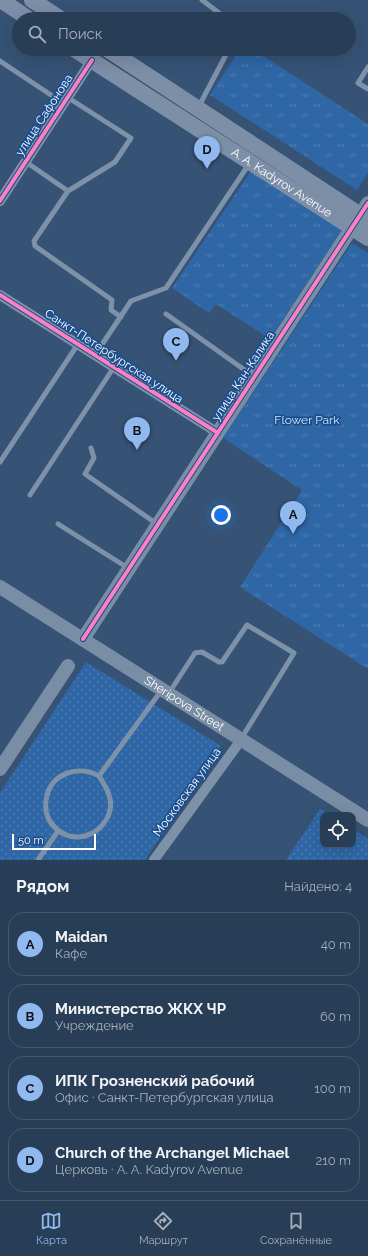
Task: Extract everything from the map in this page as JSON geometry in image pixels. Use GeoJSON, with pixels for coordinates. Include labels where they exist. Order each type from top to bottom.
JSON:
{"type":"FeatureCollection","features":[{"type":"Feature","properties":{"kind":"main road"},"geometry":{"type":"LineString","coordinates":[[1,0],[19,12]]}},
{"type":"Feature","properties":{"kind":"main road"},"geometry":{"type":"LineString","coordinates":[[32,0],[50,12]]}},
{"type":"Feature","properties":{"kind":"main road","name":"A. A. Kadyrov Avenue"},"geometry":{"type":"LineString","coordinates":[[85,56],[250,162],[362,216]]}},
{"type":"Feature","properties":{"kind":"main road","name":"A. A. Kadyrov Avenue"},"geometry":{"type":"LineString","coordinates":[[118,56],[362,216],[368,238]]}},
{"type":"Feature","properties":{"kind":"street","name":"улица Сафонова"},"geometry":{"type":"LineString","coordinates":[[0,201],[92,60]]}},
{"type":"Feature","properties":{"kind":"street","name":"улица Кан-Калика"},"geometry":{"type":"LineString","coordinates":[[83,639],[362,216]]}},
{"type":"Feature","properties":{"kind":"street","name":"Санкт-Петербургская улица"},"geometry":{"type":"LineString","coordinates":[[0,295],[218,433]]}},
{"type":"Feature","properties":{"kind":"street","name":"Sheripova Street"},"geometry":{"type":"LineString","coordinates":[[0,587],[368,820]]}},
{"type":"Feature","properties":{"kind":"street"},"geometry":{"type":"LineString","coordinates":[[0,769],[68,666]]}},
{"type":"Feature","properties":{"kind":"street","name":"Московская улица"},"geometry":{"type":"LineString","coordinates":[[154,860],[241,740]]}},
{"type":"Feature","properties":{"kind":"lane"},"geometry":{"type":"LineString","coordinates":[[202,0],[218,12]]}},
{"type":"Feature","properties":{"kind":"lane"},"geometry":{"type":"LineString","coordinates":[[197,108],[225,56]]}},
{"type":"Feature","properties":{"kind":"lane"},"geometry":{"type":"LineString","coordinates":[[0,61],[131,138],[115,162],[68,191],[34,241],[35,246],[112,300],[111,310],[121,317]]}},
{"type":"Feature","properties":{"kind":"lane"},"geometry":{"type":"LineString","coordinates":[[368,67],[358,83],[368,89]]}},
{"type":"Feature","properties":{"kind":"lane"},"geometry":{"type":"LineString","coordinates":[[26,162],[68,191]]}},
{"type":"Feature","properties":{"kind":"lane"},"geometry":{"type":"LineString","coordinates":[[96,355],[131,301],[166,288],[250,162]]}},
{"type":"Feature","properties":{"kind":"lane"},"geometry":{"type":"LineString","coordinates":[[166,314],[255,377]]}},
{"type":"Feature","properties":{"kind":"lane"},"geometry":{"type":"LineString","coordinates":[[0,462],[78,344]]}},
{"type":"Feature","properties":{"kind":"lane"},"geometry":{"type":"LineString","coordinates":[[30,495],[114,367]]}},
{"type":"Feature","properties":{"kind":"lane"},"geometry":{"type":"LineString","coordinates":[[91,448],[94,458],[85,474],[158,525]]}},
{"type":"Feature","properties":{"kind":"lane"},"geometry":{"type":"LineString","coordinates":[[58,524],[130,569]]}},
{"type":"Feature","properties":{"kind":"lane"},"geometry":{"type":"LineString","coordinates":[[99,776],[195,653],[202,652],[219,662],[222,662],[247,625],[294,653],[241,740]]}},
{"type":"Feature","properties":{"kind":"lane"},"geometry":{"type":"LineString","coordinates":[[75,771],[84,771],[99,776],[107,789],[111,800],[110,811],[105,822],[95,832],[79,837],[64,834],[58,831],[49,817],[45,803],[54,782],[67,773],[75,771]]}},
{"type":"Feature","properties":{"kind":"lane"},"geometry":{"type":"LineString","coordinates":[[38,860],[58,831]]}},
{"type":"Feature","properties":{"kind":"green space"},"geometry":{"type":"Polygon","coordinates":[[[235,56],[264,56],[368,124],[368,173],[357,190],[210,95],[235,56]]]}},
{"type":"Feature","properties":{"kind":"green space"},"geometry":{"type":"Polygon","coordinates":[[[251,171],[342,230],[270,339],[216,304],[209,313],[172,288],[251,171]]]}},
{"type":"Feature","properties":{"kind":"green space","name":"Flower Park"},"geometry":{"type":"Polygon","coordinates":[[[352,243],[368,253],[368,669],[240,587],[302,490],[223,438],[352,243]]]}},
{"type":"Feature","properties":{"kind":"green space"},"geometry":{"type":"Polygon","coordinates":[[[86,662],[221,746],[145,860],[0,860],[0,793],[86,662]]]}},
{"type":"Feature","properties":{"kind":"green space"},"geometry":{"type":"Polygon","coordinates":[[[320,809],[325,812],[320,812],[320,848],[356,848],[356,831],[368,839],[368,860],[286,860],[320,809]]]}},
{"type":"Feature","properties":{"kind":"cycle path"},"geometry":{"type":"LineString","coordinates":[[0,201],[92,60]]}},
{"type":"Feature","properties":{"kind":"cycle path"},"geometry":{"type":"LineString","coordinates":[[83,639],[368,203]]}},
{"type":"Feature","properties":{"kind":"cycle path"},"geometry":{"type":"LineString","coordinates":[[0,295],[218,433]]}},
{"type":"Feature","properties":{"kind":"place","name":"Church of the Archangel Michael"},"geometry":{"type":"Point","coordinates":[207,169]}},
{"type":"Feature","properties":{"kind":"place","name":"ИПК Грозненский рабочий"},"geometry":{"type":"Point","coordinates":[176,361]}},
{"type":"Feature","properties":{"kind":"place","name":"Министерство ЖКХ ЧР"},"geometry":{"type":"Point","coordinates":[137,450]}},
{"type":"Feature","properties":{"kind":"place","name":"Maidan"},"geometry":{"type":"Point","coordinates":[293,534]}}]}
